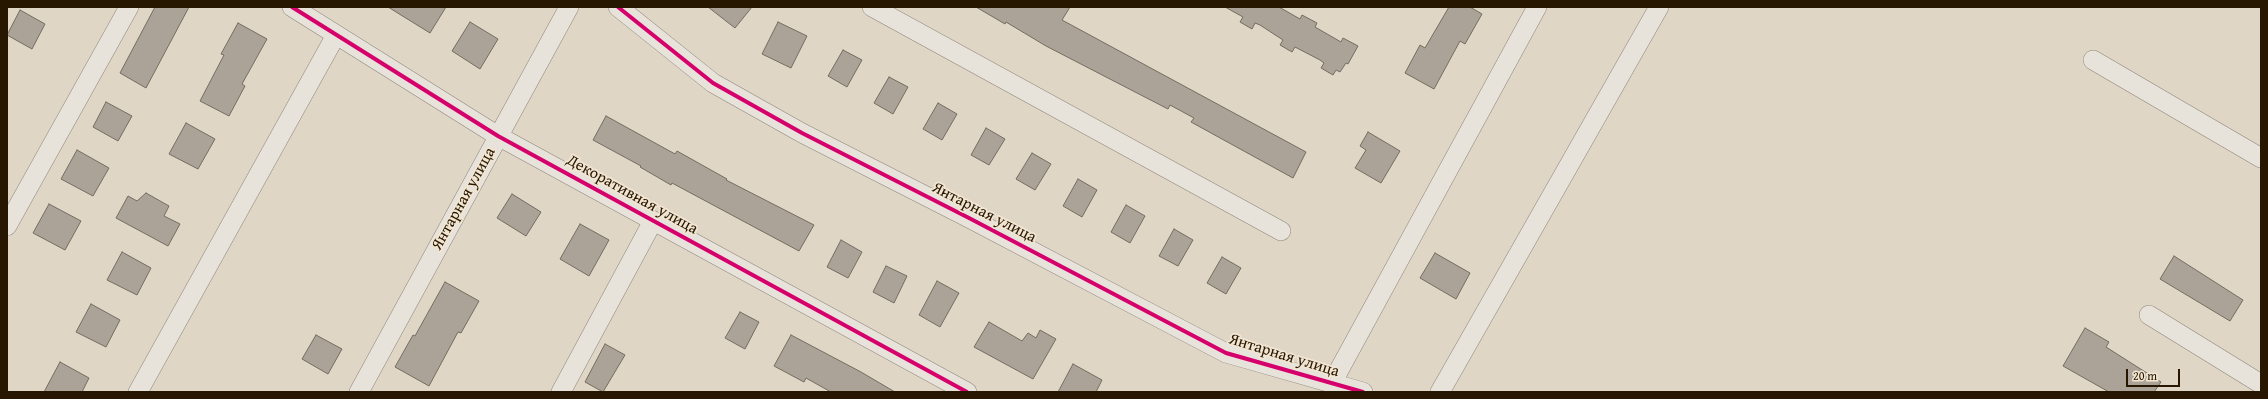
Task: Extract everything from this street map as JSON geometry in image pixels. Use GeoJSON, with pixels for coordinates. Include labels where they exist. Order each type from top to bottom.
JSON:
{"type":"FeatureCollection","features":[{"type":"Feature","properties":{"kind":"street"},"geometry":{"type":"LineString","coordinates":[[7,226],[129,7]]}},
{"type":"Feature","properties":{"kind":"street","name":"Декоративная улица"},"geometry":{"type":"LineString","coordinates":[[292,7],[498,136],[967,392]]}},
{"type":"Feature","properties":{"kind":"street","name":"Янтарная улица"},"geometry":{"type":"LineString","coordinates":[[359,392],[569,7]]}},
{"type":"Feature","properties":{"kind":"street","name":"Янтарная улица"},"geometry":{"type":"LineString","coordinates":[[618,7],[713,83],[802,133],[969,218],[1226,353],[1363,392]]}},
{"type":"Feature","properties":{"kind":"street"},"geometry":{"type":"LineString","coordinates":[[872,7],[1281,231]]}},
{"type":"Feature","properties":{"kind":"street"},"geometry":{"type":"LineString","coordinates":[[1332,383],[1537,7]]}},
{"type":"Feature","properties":{"kind":"street"},"geometry":{"type":"LineString","coordinates":[[1440,392],[1659,7]]}},
{"type":"Feature","properties":{"kind":"street"},"geometry":{"type":"LineString","coordinates":[[138,392],[336,34]]}},
{"type":"Feature","properties":{"kind":"street"},"geometry":{"type":"LineString","coordinates":[[2093,60],[2261,158]]}},
{"type":"Feature","properties":{"kind":"street"},"geometry":{"type":"LineString","coordinates":[[560,392],[653,220]]}},
{"type":"Feature","properties":{"kind":"street"},"geometry":{"type":"LineString","coordinates":[[2149,315],[2261,384]]}},
{"type":"Feature","properties":{"kind":"building"},"geometry":{"type":"Polygon","coordinates":[[[155,7],[189,7],[146,88],[120,73],[155,7]]]}},
{"type":"Feature","properties":{"kind":"building"},"geometry":{"type":"Polygon","coordinates":[[[388,7],[446,7],[430,33],[388,7]]]}},
{"type":"Feature","properties":{"kind":"building"},"geometry":{"type":"Polygon","coordinates":[[[708,7],[752,7],[735,28],[708,7]]]}},
{"type":"Feature","properties":{"kind":"building"},"geometry":{"type":"Polygon","coordinates":[[[976,7],[1070,7],[1062,20],[1306,152],[1293,178],[1191,122],[1194,118],[1170,105],[1168,109],[1046,46],[1006,22],[1005,24],[976,7]]]}},
{"type":"Feature","properties":{"kind":"building"},"geometry":{"type":"Polygon","coordinates":[[[1225,7],[1279,7],[1300,19],[1302,15],[1317,23],[1315,27],[1341,42],[1343,38],[1358,46],[1348,64],[1346,63],[1340,72],[1336,70],[1333,75],[1321,68],[1324,63],[1320,60],[1295,47],[1292,52],[1280,45],[1283,40],[1255,23],[1252,29],[1240,22],[1243,17],[1225,7]]]}},
{"type":"Feature","properties":{"kind":"building"},"geometry":{"type":"Polygon","coordinates":[[[1449,7],[1470,7],[1482,14],[1465,44],[1460,41],[1434,89],[1405,73],[1420,45],[1425,48],[1449,7]]]}},
{"type":"Feature","properties":{"kind":"building"},"geometry":{"type":"Polygon","coordinates":[[[20,10],[45,24],[32,49],[7,35],[20,10]]]}},
{"type":"Feature","properties":{"kind":"building"},"geometry":{"type":"Polygon","coordinates":[[[470,22],[498,39],[480,69],[452,51],[470,22]]]}},
{"type":"Feature","properties":{"kind":"building"},"geometry":{"type":"Polygon","coordinates":[[[778,22],[807,36],[791,68],[762,54],[778,22]]]}},
{"type":"Feature","properties":{"kind":"building"},"geometry":{"type":"Polygon","coordinates":[[[238,23],[267,39],[242,84],[245,86],[229,116],[200,101],[224,55],[221,54],[238,23]]]}},
{"type":"Feature","properties":{"kind":"building"},"geometry":{"type":"Polygon","coordinates":[[[843,50],[862,60],[847,87],[828,76],[843,50]]]}},
{"type":"Feature","properties":{"kind":"building"},"geometry":{"type":"Polygon","coordinates":[[[889,77],[908,87],[893,114],[874,103],[889,77]]]}},
{"type":"Feature","properties":{"kind":"building"},"geometry":{"type":"Polygon","coordinates":[[[106,102],[132,116],[118,141],[93,127],[106,102]]]}},
{"type":"Feature","properties":{"kind":"building"},"geometry":{"type":"Polygon","coordinates":[[[938,103],[957,114],[942,140],[923,129],[938,103]]]}},
{"type":"Feature","properties":{"kind":"building"},"geometry":{"type":"Polygon","coordinates":[[[606,116],[675,154],[677,151],[727,179],[726,180],[814,225],[799,251],[672,183],[671,185],[640,167],[641,166],[593,140],[606,116]]]}},
{"type":"Feature","properties":{"kind":"building"},"geometry":{"type":"Polygon","coordinates":[[[186,123],[215,139],[198,169],[169,154],[186,123]]]}},
{"type":"Feature","properties":{"kind":"building"},"geometry":{"type":"Polygon","coordinates":[[[986,128],[1005,139],[989,165],[971,155],[986,128]]]}},
{"type":"Feature","properties":{"kind":"building"},"geometry":{"type":"Polygon","coordinates":[[[1368,132],[1400,151],[1381,183],[1355,168],[1366,150],[1360,146],[1368,132]]]}},
{"type":"Feature","properties":{"kind":"building"},"geometry":{"type":"Polygon","coordinates":[[[77,150],[109,168],[93,196],[61,179],[77,150]]]}},
{"type":"Feature","properties":{"kind":"building"},"geometry":{"type":"Polygon","coordinates":[[[1032,153],[1051,164],[1035,190],[1016,179],[1032,153]]]}},
{"type":"Feature","properties":{"kind":"building"},"geometry":{"type":"Polygon","coordinates":[[[1078,179],[1097,190],[1082,217],[1063,206],[1078,179]]]}},
{"type":"Feature","properties":{"kind":"building"},"geometry":{"type":"Polygon","coordinates":[[[146,193],[169,206],[164,216],[180,224],[168,246],[116,218],[128,196],[137,201],[146,193]]]}},
{"type":"Feature","properties":{"kind":"building"},"geometry":{"type":"Polygon","coordinates":[[[512,194],[541,212],[526,236],[497,218],[512,194]]]}},
{"type":"Feature","properties":{"kind":"building"},"geometry":{"type":"Polygon","coordinates":[[[49,204],[81,221],[65,250],[33,233],[49,204]]]}},
{"type":"Feature","properties":{"kind":"building"},"geometry":{"type":"Polygon","coordinates":[[[1126,205],[1145,216],[1130,243],[1111,232],[1126,205]]]}},
{"type":"Feature","properties":{"kind":"building"},"geometry":{"type":"Polygon","coordinates":[[[580,224],[609,240],[589,276],[560,259],[580,224]]]}},
{"type":"Feature","properties":{"kind":"building"},"geometry":{"type":"Polygon","coordinates":[[[1174,229],[1193,240],[1178,266],[1159,256],[1174,229]]]}},
{"type":"Feature","properties":{"kind":"building"},"geometry":{"type":"Polygon","coordinates":[[[841,240],[862,252],[848,278],[827,267],[841,240]]]}},
{"type":"Feature","properties":{"kind":"building"},"geometry":{"type":"Polygon","coordinates":[[[122,252],[151,268],[137,295],[107,280],[122,252]]]}},
{"type":"Feature","properties":{"kind":"building"},"geometry":{"type":"Polygon","coordinates":[[[1435,253],[1470,273],[1456,299],[1420,278],[1435,253]]]}},
{"type":"Feature","properties":{"kind":"building"},"geometry":{"type":"Polygon","coordinates":[[[2174,256],[2243,300],[2230,321],[2160,279],[2174,256]]]}},
{"type":"Feature","properties":{"kind":"building"},"geometry":{"type":"Polygon","coordinates":[[[1222,257],[1241,268],[1226,294],[1207,283],[1222,257]]]}},
{"type":"Feature","properties":{"kind":"building"},"geometry":{"type":"Polygon","coordinates":[[[886,266],[907,276],[894,303],[873,292],[886,266]]]}},
{"type":"Feature","properties":{"kind":"building"},"geometry":{"type":"Polygon","coordinates":[[[937,281],[959,293],[940,327],[919,315],[937,281]]]}},
{"type":"Feature","properties":{"kind":"building"},"geometry":{"type":"Polygon","coordinates":[[[445,282],[479,301],[461,333],[458,332],[429,386],[395,367],[413,335],[415,336],[445,282]]]}},
{"type":"Feature","properties":{"kind":"building"},"geometry":{"type":"Polygon","coordinates":[[[91,304],[120,320],[106,347],[76,332],[91,304]]]}},
{"type":"Feature","properties":{"kind":"building"},"geometry":{"type":"Polygon","coordinates":[[[740,312],[759,322],[745,349],[725,338],[740,312]]]}},
{"type":"Feature","properties":{"kind":"building"},"geometry":{"type":"Polygon","coordinates":[[[989,322],[1022,341],[1028,333],[1036,338],[1040,330],[1056,339],[1033,379],[974,347],[989,322]]]}},
{"type":"Feature","properties":{"kind":"building"},"geometry":{"type":"Polygon","coordinates":[[[2085,328],[2109,342],[2106,347],[2161,382],[2154,392],[2109,392],[2063,366],[2085,328]]]}},
{"type":"Feature","properties":{"kind":"building"},"geometry":{"type":"Polygon","coordinates":[[[316,335],[342,349],[328,374],[302,359],[316,335]]]}},
{"type":"Feature","properties":{"kind":"building"},"geometry":{"type":"Polygon","coordinates":[[[791,335],[895,392],[831,392],[806,378],[804,382],[774,366],[791,335]]]}},
{"type":"Feature","properties":{"kind":"building"},"geometry":{"type":"Polygon","coordinates":[[[605,344],[625,355],[603,392],[585,382],[605,344]]]}},
{"type":"Feature","properties":{"kind":"building"},"geometry":{"type":"Polygon","coordinates":[[[60,362],[89,378],[82,392],[44,392],[60,362]]]}},
{"type":"Feature","properties":{"kind":"building"},"geometry":{"type":"Polygon","coordinates":[[[1073,364],[1102,380],[1096,392],[1058,392],[1073,364]]]}},
{"type":"Feature","properties":{"kind":"cycle path"},"geometry":{"type":"LineString","coordinates":[[292,7],[498,136],[967,392]]}},
{"type":"Feature","properties":{"kind":"cycle path"},"geometry":{"type":"LineString","coordinates":[[618,7],[713,83],[802,133],[969,218],[1226,353],[1363,392]]}}]}
